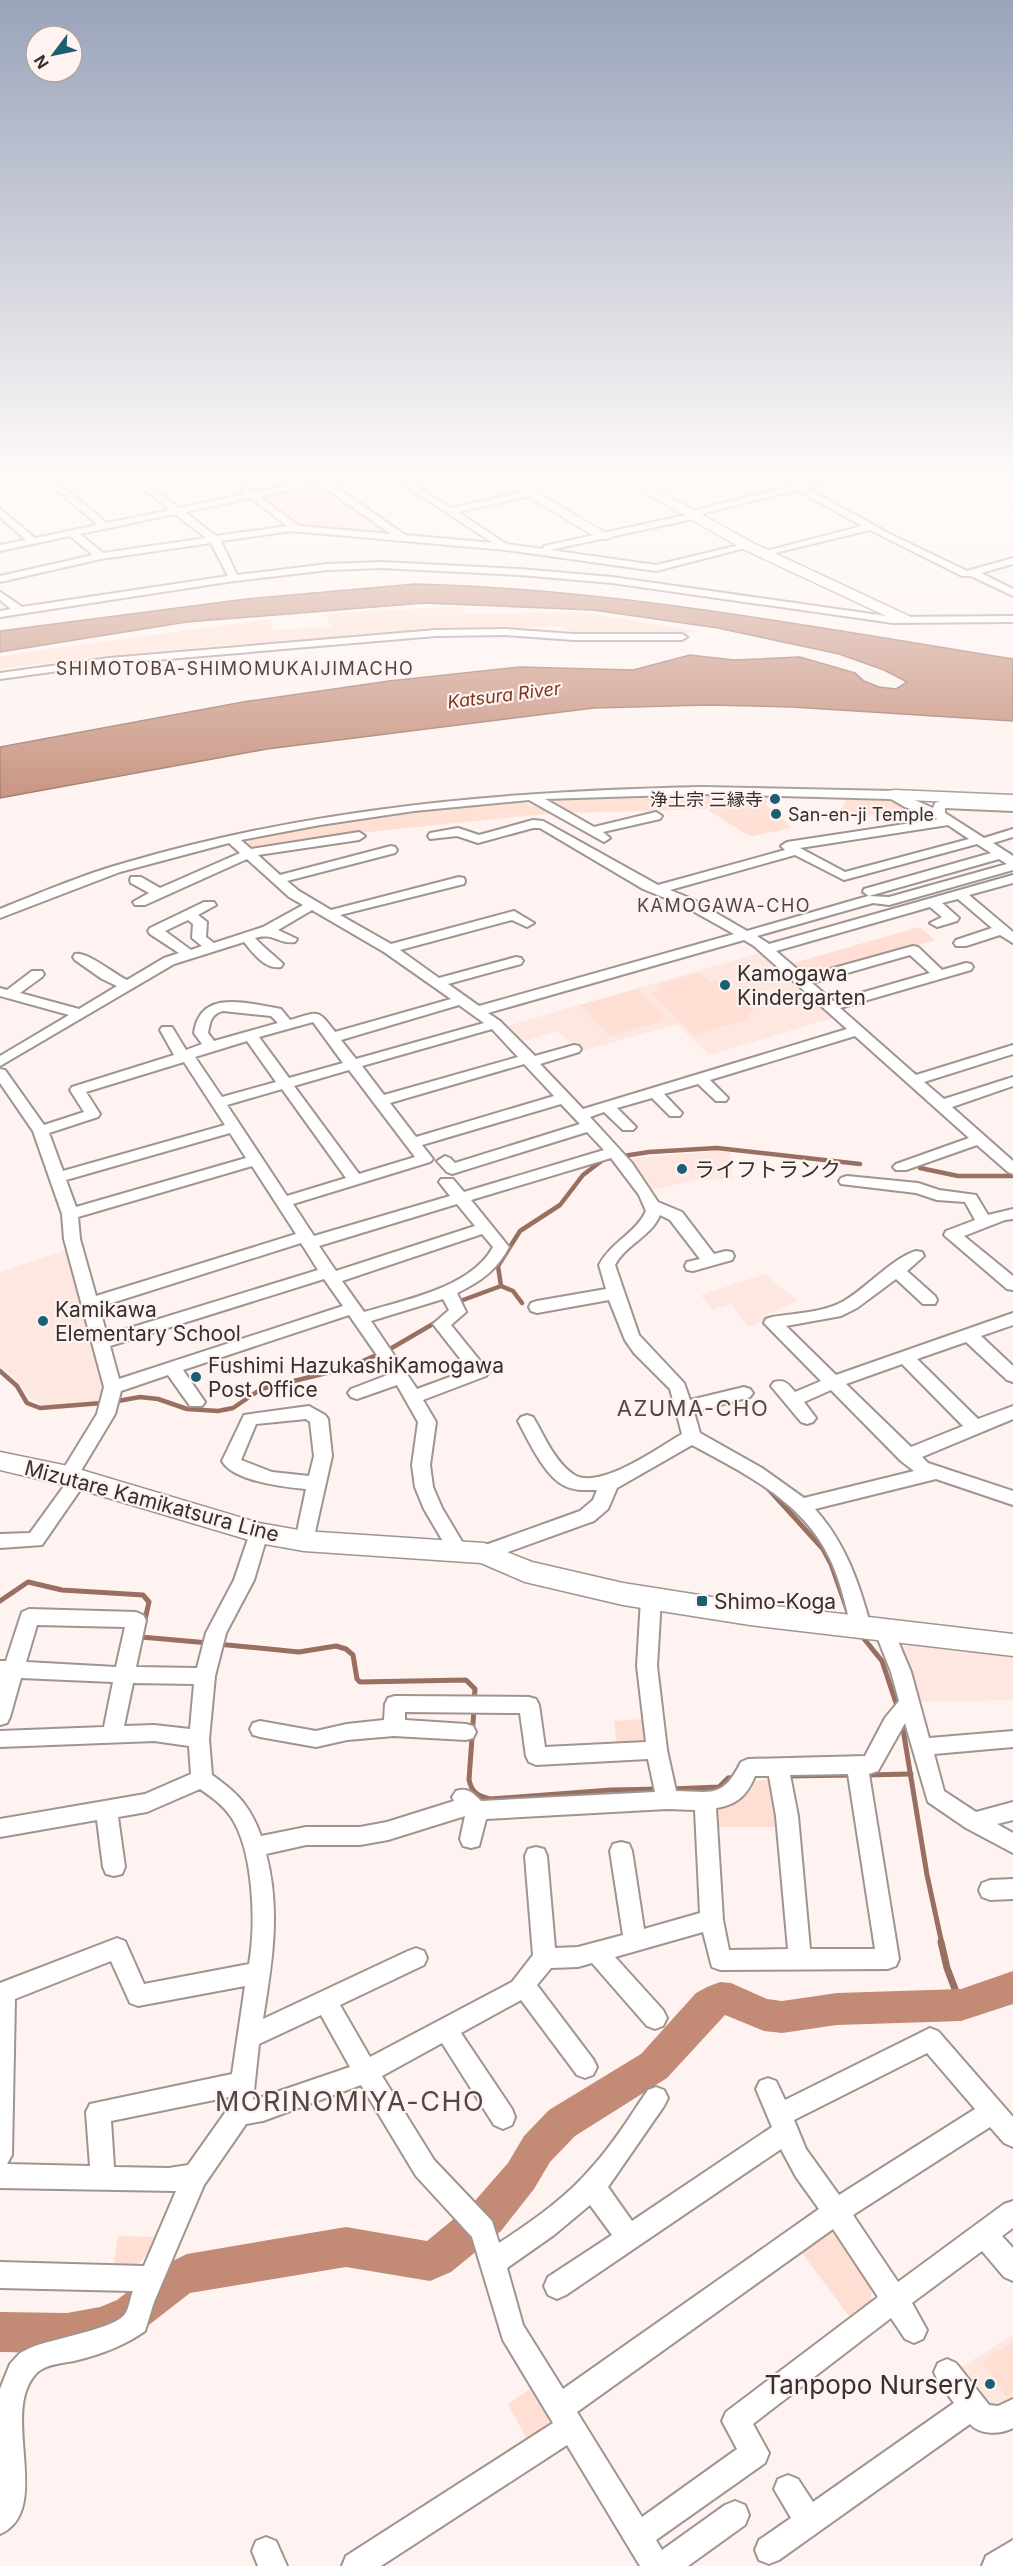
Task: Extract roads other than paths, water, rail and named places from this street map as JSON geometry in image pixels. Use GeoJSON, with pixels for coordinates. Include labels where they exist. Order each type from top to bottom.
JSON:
{"type":"FeatureCollection","features":[{"type":"Feature","properties":{"kind":"street"},"geometry":{"type":"LineString","coordinates":[[0,595],[20,611]]}},
{"type":"Feature","properties":{"kind":"street"},"geometry":{"type":"LineString","coordinates":[[0,614],[125,595]]}},
{"type":"Feature","properties":{"kind":"street"},"geometry":{"type":"LineString","coordinates":[[716,595],[893,620],[1013,619]]}},
{"type":"Feature","properties":{"kind":"street"},"geometry":{"type":"LineString","coordinates":[[852,595],[904,619]]}},
{"type":"Feature","properties":{"kind":"street"},"geometry":{"type":"LineString","coordinates":[[0,676],[120,660],[436,633],[506,632],[574,637],[682,637]]}},
{"type":"Feature","properties":{"kind":"street"},"geometry":{"type":"LineString","coordinates":[[0,914],[64,887],[131,865],[233,840],[365,813],[533,798],[679,792],[838,792],[1013,800]]}},
{"type":"Feature","properties":{"kind":"street"},"geometry":{"type":"LineString","coordinates":[[894,795],[909,804],[945,817],[1013,864]]}},
{"type":"Feature","properties":{"kind":"street"},"geometry":{"type":"LineString","coordinates":[[533,798],[599,834],[656,816]]}},
{"type":"Feature","properties":{"kind":"street"},"geometry":{"type":"LineString","coordinates":[[945,817],[939,806],[944,804],[1013,807]]}},
{"type":"Feature","properties":{"kind":"street"},"geometry":{"type":"LineString","coordinates":[[945,817],[787,846],[844,876],[1013,833]]}},
{"type":"Feature","properties":{"kind":"street"},"geometry":{"type":"LineString","coordinates":[[434,836],[458,832],[478,838],[533,824],[543,825],[656,890],[687,902],[767,949],[1013,1169]]}},
{"type":"Feature","properties":{"kind":"street"},"geometry":{"type":"LineString","coordinates":[[140,902],[249,853],[359,836]]}},
{"type":"Feature","properties":{"kind":"street"},"geometry":{"type":"LineString","coordinates":[[233,840],[294,894],[389,949],[495,1024],[618,1156],[654,1210],[650,1221],[609,1259],[607,1265],[631,1336],[640,1349],[678,1387],[692,1437],[741,1463],[803,1505],[825,1532],[841,1559],[865,1627],[901,1672],[903,1710],[922,1747],[935,1796],[1013,1844]]}},
{"type":"Feature","properties":{"kind":"street"},"geometry":{"type":"LineString","coordinates":[[278,879],[391,850]]}},
{"type":"Feature","properties":{"kind":"street"},"geometry":{"type":"LineString","coordinates":[[656,890],[796,851]]}},
{"type":"Feature","properties":{"kind":"street"},"geometry":{"type":"LineString","coordinates":[[869,891],[1001,854]]}},
{"type":"Feature","properties":{"kind":"street"},"geometry":{"type":"LineString","coordinates":[[478,1011],[873,899],[890,901],[1013,864]]}},
{"type":"Feature","properties":{"kind":"street"},"geometry":{"type":"LineString","coordinates":[[767,949],[1013,879]]}},
{"type":"Feature","properties":{"kind":"street"},"geometry":{"type":"LineString","coordinates":[[136,880],[159,893]]}},
{"type":"Feature","properties":{"kind":"street"},"geometry":{"type":"LineString","coordinates":[[330,914],[454,886]]}},
{"type":"Feature","properties":{"kind":"street"},"geometry":{"type":"LineString","coordinates":[[961,895],[1013,939]]}},
{"type":"Feature","properties":{"kind":"street"},"geometry":{"type":"LineString","coordinates":[[933,903],[952,918],[937,923]]}},
{"type":"Feature","properties":{"kind":"street"},"geometry":{"type":"LineString","coordinates":[[189,954],[155,931],[209,905]]}},
{"type":"Feature","properties":{"kind":"street"},"geometry":{"type":"LineString","coordinates":[[3,1057],[81,1014],[169,961],[268,930],[312,905]]}},
{"type":"Feature","properties":{"kind":"street"},"geometry":{"type":"LineString","coordinates":[[189,915],[200,922],[199,938],[212,948]]}},
{"type":"Feature","properties":{"kind":"street"},"geometry":{"type":"LineString","coordinates":[[389,949],[514,915],[527,923]]}},
{"type":"Feature","properties":{"kind":"street"},"geometry":{"type":"LineString","coordinates":[[268,930],[290,939]]}},
{"type":"Feature","properties":{"kind":"street"},"geometry":{"type":"LineString","coordinates":[[961,943],[1000,930]]}},
{"type":"Feature","properties":{"kind":"street"},"geometry":{"type":"LineString","coordinates":[[247,937],[262,955],[276,964]]}},
{"type":"Feature","properties":{"kind":"street"},"geometry":{"type":"LineString","coordinates":[[804,981],[913,950],[940,975]]}},
{"type":"Feature","properties":{"kind":"street"},"geometry":{"type":"LineString","coordinates":[[80,957],[128,986]]}},
{"type":"Feature","properties":{"kind":"street"},"geometry":{"type":"LineString","coordinates":[[437,983],[516,961]]}},
{"type":"Feature","properties":{"kind":"street"},"geometry":{"type":"LineString","coordinates":[[831,1005],[966,967]]}},
{"type":"Feature","properties":{"kind":"street"},"geometry":{"type":"LineString","coordinates":[[5,993],[37,974]]}},
{"type":"Feature","properties":{"kind":"street"},"geometry":{"type":"LineString","coordinates":[[5,993],[81,1014]]}},
{"type":"Feature","properties":{"kind":"street"},"geometry":{"type":"LineString","coordinates":[[331,1038],[462,1000]]}},
{"type":"Feature","properties":{"kind":"street"},"geometry":{"type":"LineString","coordinates":[[211,1047],[201,1033],[203,1022],[208,1012],[219,1007],[276,1012],[288,1026]]}},
{"type":"Feature","properties":{"kind":"street"},"geometry":{"type":"LineString","coordinates":[[41,1131],[93,1114],[77,1090],[187,1056],[194,1051],[316,1017],[425,1159],[283,1202]]}},
{"type":"Feature","properties":{"kind":"street"},"geometry":{"type":"LineString","coordinates":[[217,1104],[495,1024]]}},
{"type":"Feature","properties":{"kind":"street"},"geometry":{"type":"LineString","coordinates":[[167,1030],[180,1053],[187,1056],[330,1275],[401,1377],[427,1422],[421,1465],[424,1487],[433,1509],[471,1552],[587,1516],[601,1504],[609,1484]]}},
{"type":"Feature","properties":{"kind":"street"},"geometry":{"type":"LineString","coordinates":[[113,1387],[172,1367],[357,1313],[447,1290],[474,1280],[499,1256],[501,1247],[462,1198],[451,1172],[585,1120],[607,1107],[858,1030]]}},
{"type":"Feature","properties":{"kind":"street"},"geometry":{"type":"LineString","coordinates":[[251,1036],[355,1180]]}},
{"type":"Feature","properties":{"kind":"street"},"geometry":{"type":"LineString","coordinates":[[381,1101],[574,1049]]}},
{"type":"Feature","properties":{"kind":"street"},"geometry":{"type":"LineString","coordinates":[[914,1080],[1013,1049]]}},
{"type":"Feature","properties":{"kind":"street"},"geometry":{"type":"LineString","coordinates":[[700,1078],[721,1098]]}},
{"type":"Feature","properties":{"kind":"street"},"geometry":{"type":"LineString","coordinates":[[942,1105],[1013,1081]]}},
{"type":"Feature","properties":{"kind":"street"},"geometry":{"type":"LineString","coordinates":[[0,1541],[35,1540],[73,1478],[106,1414],[113,1387],[72,1239],[70,1214],[41,1131],[3,1082]]}},
{"type":"Feature","properties":{"kind":"street"},"geometry":{"type":"LineString","coordinates":[[654,1092],[675,1113]]}},
{"type":"Feature","properties":{"kind":"street"},"geometry":{"type":"LineString","coordinates":[[413,1143],[565,1098]]}},
{"type":"Feature","properties":{"kind":"street"},"geometry":{"type":"LineString","coordinates":[[607,1107],[628,1127]]}},
{"type":"Feature","properties":{"kind":"street"},"geometry":{"type":"LineString","coordinates":[[57,1178],[233,1127]]}},
{"type":"Feature","properties":{"kind":"street"},"geometry":{"type":"LineString","coordinates":[[902,1167],[980,1139]]}},
{"type":"Feature","properties":{"kind":"street"},"geometry":{"type":"LineString","coordinates":[[90,1304],[308,1239],[618,1156]]}},
{"type":"Feature","properties":{"kind":"street"},"geometry":{"type":"LineString","coordinates":[[70,1214],[255,1160]]}},
{"type":"Feature","properties":{"kind":"street"},"geometry":{"type":"LineString","coordinates":[[847,1181],[872,1177],[937,1195],[970,1198],[984,1222]]}},
{"type":"Feature","properties":{"kind":"street"},"geometry":{"type":"LineString","coordinates":[[652,1205],[676,1216],[710,1261]]}},
{"type":"Feature","properties":{"kind":"street"},"geometry":{"type":"LineString","coordinates":[[1011,1281],[952,1235],[1002,1215],[1013,1214]]}},
{"type":"Feature","properties":{"kind":"street"},"geometry":{"type":"LineString","coordinates":[[101,1343],[485,1228]]}},
{"type":"Feature","properties":{"kind":"street"},"geometry":{"type":"LineString","coordinates":[[693,1266],[726,1256]]}},
{"type":"Feature","properties":{"kind":"street"},"geometry":{"type":"LineString","coordinates":[[916,1256],[894,1270],[851,1304],[836,1312],[772,1323],[922,1468],[1013,1498]]}},
{"type":"Feature","properties":{"kind":"street"},"geometry":{"type":"LineString","coordinates":[[894,1270],[905,1276],[928,1300]]}},
{"type":"Feature","properties":{"kind":"street"},"geometry":{"type":"LineString","coordinates":[[413,1398],[480,1372],[441,1324],[458,1312],[447,1290]]}},
{"type":"Feature","properties":{"kind":"street"},"geometry":{"type":"LineString","coordinates":[[537,1307],[615,1293]]}},
{"type":"Feature","properties":{"kind":"street"},"geometry":{"type":"LineString","coordinates":[[792,1400],[834,1382],[1013,1319]]}},
{"type":"Feature","properties":{"kind":"street"},"geometry":{"type":"LineString","coordinates":[[969,1335],[1013,1376]]}},
{"type":"Feature","properties":{"kind":"street"},"geometry":{"type":"LineString","coordinates":[[905,1357],[975,1427]]}},
{"type":"Feature","properties":{"kind":"street"},"geometry":{"type":"LineString","coordinates":[[172,1367],[196,1402]]}},
{"type":"Feature","properties":{"kind":"street"},"geometry":{"type":"LineString","coordinates":[[357,1392],[401,1377]]}},
{"type":"Feature","properties":{"kind":"street"},"geometry":{"type":"LineString","coordinates":[[780,1386],[807,1418]]}},
{"type":"Feature","properties":{"kind":"street"},"geometry":{"type":"LineString","coordinates":[[684,1408],[744,1393]]}},
{"type":"Feature","properties":{"kind":"street"},"geometry":{"type":"LineString","coordinates":[[303,1541],[317,1484],[323,1456],[319,1419],[309,1412],[250,1419],[231,1461],[237,1467],[252,1470],[269,1478],[317,1484]]}},
{"type":"Feature","properties":{"kind":"street"},"geometry":{"type":"LineString","coordinates":[[907,1456],[1013,1412]]}},
{"type":"Feature","properties":{"kind":"street"},"geometry":{"type":"LineString","coordinates":[[527,1421],[553,1463],[566,1479],[573,1482],[609,1484],[692,1437]]}},
{"type":"Feature","properties":{"kind":"street","name":"Mizutare Kamikatsura Line"},"geometry":{"type":"LineString","coordinates":[[0,1461],[73,1478],[259,1533],[303,1541],[471,1552],[570,1583],[651,1599],[1013,1645]]}},
{"type":"Feature","properties":{"kind":"street"},"geometry":{"type":"LineString","coordinates":[[803,1505],[934,1473]]}},
{"type":"Feature","properties":{"kind":"street"},"geometry":{"type":"LineString","coordinates":[[202,1779],[199,1739],[205,1676],[213,1644],[244,1580],[259,1533]]}},
{"type":"Feature","properties":{"kind":"street"},"geometry":{"type":"LineString","coordinates":[[651,1599],[647,1666],[657,1750],[665,1793]]}},
{"type":"Feature","properties":{"kind":"street"},"geometry":{"type":"LineString","coordinates":[[0,1717],[7,1669],[29,1617],[136,1620],[111,1735]]}},
{"type":"Feature","properties":{"kind":"street"},"geometry":{"type":"LineString","coordinates":[[7,1669],[123,1675],[205,1676]]}},
{"type":"Feature","properties":{"kind":"street"},"geometry":{"type":"LineString","coordinates":[[394,1728],[396,1704],[529,1705],[536,1756],[657,1750]]}},
{"type":"Feature","properties":{"kind":"street"},"geometry":{"type":"LineString","coordinates":[[253,1847],[306,1836],[360,1836],[388,1831],[470,1804],[665,1793],[705,1801],[729,1797],[744,1778],[748,1768],[780,1774],[858,1773],[871,1765],[903,1710]]}},
{"type":"Feature","properties":{"kind":"street"},"geometry":{"type":"LineString","coordinates":[[260,1729],[316,1739],[347,1732],[394,1728],[466,1732]]}},
{"type":"Feature","properties":{"kind":"street"},"geometry":{"type":"LineString","coordinates":[[0,1739],[154,1733],[199,1739]]}},
{"type":"Feature","properties":{"kind":"street"},"geometry":{"type":"LineString","coordinates":[[922,1747],[1013,1739]]}},
{"type":"Feature","properties":{"kind":"street"},"geometry":{"type":"LineString","coordinates":[[705,1801],[712,1920],[720,1960],[888,1959],[858,1773]]}},
{"type":"Feature","properties":{"kind":"street"},"geometry":{"type":"LineString","coordinates":[[780,1774],[787,1816],[800,1958]]}},
{"type":"Feature","properties":{"kind":"street"},"geometry":{"type":"LineString","coordinates":[[0,1828],[147,1803],[202,1779]]}},
{"type":"Feature","properties":{"kind":"street"},"geometry":{"type":"LineString","coordinates":[[0,2520],[13,2502],[14,2491],[2,2422],[4,2398],[12,2380],[31,2361],[114,2336],[133,2325],[195,2176],[239,2114],[265,1911],[253,1847],[241,1814],[228,1797],[202,1779]]}},
{"type":"Feature","properties":{"kind":"street"},"geometry":{"type":"LineString","coordinates":[[470,1804],[471,1839]]}},
{"type":"Feature","properties":{"kind":"street"},"geometry":{"type":"LineString","coordinates":[[107,1811],[114,1867]]}},
{"type":"Feature","properties":{"kind":"street"},"geometry":{"type":"LineString","coordinates":[[974,1822],[1013,1811]]}},
{"type":"Feature","properties":{"kind":"street"},"geometry":{"type":"LineString","coordinates":[[621,1851],[636,1942]]}},
{"type":"Feature","properties":{"kind":"street"},"geometry":{"type":"LineString","coordinates":[[239,2114],[263,2110],[366,2072],[446,2030],[523,1985],[545,1958],[536,1856]]}},
{"type":"Feature","properties":{"kind":"street"},"geometry":{"type":"LineString","coordinates":[[990,1890],[1013,1889]]}},
{"type":"Feature","properties":{"kind":"street"},"geometry":{"type":"LineString","coordinates":[[545,1958],[578,1958],[712,1920]]}},
{"type":"Feature","properties":{"kind":"street"},"geometry":{"type":"LineString","coordinates":[[0,2155],[2,1993],[117,1948],[138,1996],[258,1973]]}},
{"type":"Feature","properties":{"kind":"street"},"geometry":{"type":"LineString","coordinates":[[597,1953],[655,2018]]}},
{"type":"Feature","properties":{"kind":"street"},"geometry":{"type":"LineString","coordinates":[[248,2038],[416,1958]]}},
{"type":"Feature","properties":{"kind":"street"},"geometry":{"type":"LineString","coordinates":[[523,1985],[585,2067]]}},
{"type":"Feature","properties":{"kind":"street"},"geometry":{"type":"LineString","coordinates":[[325,2001],[425,2168],[478,2225],[493,2262],[512,2331],[656,2566]]}},
{"type":"Feature","properties":{"kind":"street"},"geometry":{"type":"LineString","coordinates":[[446,2030],[503,2117]]}},
{"type":"Feature","properties":{"kind":"street"},"geometry":{"type":"LineString","coordinates":[[557,2286],[629,2238],[783,2123],[930,2039],[1013,2135]]}},
{"type":"Feature","properties":{"kind":"street"},"geometry":{"type":"LineString","coordinates":[[103,2178],[98,2112],[242,2083]]}},
{"type":"Feature","properties":{"kind":"street"},"geometry":{"type":"LineString","coordinates":[[768,2089],[809,2175],[836,2211],[914,2330]]}},
{"type":"Feature","properties":{"kind":"street"},"geometry":{"type":"LineString","coordinates":[[493,2262],[520,2245],[592,2186],[615,2159],[656,2098]]}},
{"type":"Feature","properties":{"kind":"street"},"geometry":{"type":"LineString","coordinates":[[356,2566],[565,2417],[836,2211],[915,2158],[993,2112]]}},
{"type":"Feature","properties":{"kind":"street"},"geometry":{"type":"LineString","coordinates":[[0,2176],[169,2180],[195,2176]]}},
{"type":"Feature","properties":{"kind":"street"},"geometry":{"type":"LineString","coordinates":[[592,2186],[629,2238]]}},
{"type":"Feature","properties":{"kind":"street"},"geometry":{"type":"LineString","coordinates":[[638,2536],[755,2453],[735,2421],[1013,2213]]}},
{"type":"Feature","properties":{"kind":"street"},"geometry":{"type":"LineString","coordinates":[[985,2235],[1013,2268]]}},
{"type":"Feature","properties":{"kind":"street"},"geometry":{"type":"LineString","coordinates":[[0,2275],[144,2299]]}},
{"type":"Feature","properties":{"kind":"street"},"geometry":{"type":"LineString","coordinates":[[947,2372],[982,2418],[1002,2420],[1012,2415]]}},
{"type":"Feature","properties":{"kind":"street"},"geometry":{"type":"LineString","coordinates":[[769,2550],[973,2406]]}},
{"type":"Feature","properties":{"kind":"street"},"geometry":{"type":"LineString","coordinates":[[788,2489],[810,2521]]}},
{"type":"Feature","properties":{"kind":"street"},"geometry":{"type":"LineString","coordinates":[[664,2566],[735,2515]]}},
{"type":"Feature","properties":{"kind":"street"},"geometry":{"type":"LineString","coordinates":[[996,2566],[1013,2554]]}},
{"type":"Feature","properties":{"kind":"water","name":"Katsura River"},"geometry":{"type":"Polygon","coordinates":[[[294,595],[582,595],[715,611],[1013,659],[1013,721],[792,707],[708,705],[594,708],[267,749],[0,798],[0,747],[243,702],[389,681],[520,667],[633,670],[690,655],[734,660],[800,657],[855,673],[864,681],[879,687],[896,689],[907,682],[884,670],[839,654],[718,628],[593,610],[424,603],[187,622],[0,652],[0,631],[294,595]]]}},
{"type":"Feature","properties":{"kind":"waterway"},"geometry":{"type":"LineString","coordinates":[[501,1286],[498,1266],[520,1231],[560,1205],[583,1175],[604,1159],[649,1152],[717,1148],[860,1164]]}},
{"type":"Feature","properties":{"kind":"waterway"},"geometry":{"type":"LineString","coordinates":[[920,1168],[958,1176],[1013,1176]]}},
{"type":"Feature","properties":{"kind":"waterway"},"geometry":{"type":"LineString","coordinates":[[463,1300],[501,1286]]}},
{"type":"Feature","properties":{"kind":"waterway"},"geometry":{"type":"LineString","coordinates":[[501,1286],[513,1291],[522,1303]]}},
{"type":"Feature","properties":{"kind":"waterway"},"geometry":{"type":"LineString","coordinates":[[118,1401],[140,1397],[158,1399],[187,1409],[218,1411],[233,1408],[261,1389],[347,1368],[390,1349],[438,1321]]}},
{"type":"Feature","properties":{"kind":"waterway"},"geometry":{"type":"LineString","coordinates":[[0,1371],[17,1386],[27,1403],[40,1408],[102,1403]]}},
{"type":"Feature","properties":{"kind":"waterway"},"geometry":{"type":"LineString","coordinates":[[764,1484],[823,1549],[831,1564],[850,1618]]}},
{"type":"Feature","properties":{"kind":"waterway"},"geometry":{"type":"LineString","coordinates":[[0,1601],[28,1582],[62,1590],[143,1595],[149,1602],[144,1624]]}},
{"type":"Feature","properties":{"kind":"waterway"},"geometry":{"type":"LineString","coordinates":[[142,1632],[141,1637],[209,1643]]}},
{"type":"Feature","properties":{"kind":"waterway"},"geometry":{"type":"LineString","coordinates":[[861,1635],[882,1661],[898,1709]]}},
{"type":"Feature","properties":{"kind":"waterway"},"geometry":{"type":"LineString","coordinates":[[217,1644],[299,1652],[336,1646],[346,1649],[353,1655],[357,1679],[360,1682],[466,1680],[475,1689],[474,1701]]}},
{"type":"Feature","properties":{"kind":"waterway"},"geometry":{"type":"LineString","coordinates":[[474,1709],[469,1780],[474,1791],[482,1797],[490,1799],[611,1790],[660,1789]]}},
{"type":"Feature","properties":{"kind":"waterway"},"geometry":{"type":"LineString","coordinates":[[902,1723],[910,1774]]}},
{"type":"Feature","properties":{"kind":"waterway"},"geometry":{"type":"LineString","coordinates":[[866,1775],[910,1774]]}},
{"type":"Feature","properties":{"kind":"waterway"},"geometry":{"type":"LineString","coordinates":[[910,1774],[927,1875],[942,1944]]}},
{"type":"Feature","properties":{"kind":"waterway"},"geometry":{"type":"LineString","coordinates":[[785,1776],[854,1775]]}},
{"type":"Feature","properties":{"kind":"waterway"},"geometry":{"type":"LineString","coordinates":[[671,1789],[719,1787],[728,1778],[737,1777]]}},
{"type":"Feature","properties":{"kind":"waterway"},"geometry":{"type":"LineString","coordinates":[[941,1942],[947,1968],[961,2005]]}},
{"type":"Feature","properties":{"kind":"waterway"},"geometry":{"type":"LineString","coordinates":[[0,2332],[84,2331],[116,2322],[131,2314],[165,2287],[187,2274],[346,2247],[430,2261],[437,2258],[487,2217],[521,2176],[537,2149],[562,2123],[654,2066],[709,2005],[720,1998],[731,1999],[764,2015],[782,2017],[837,2009],[961,2005],[996,1995],[1013,1987]]}},
{"type":"Feature","properties":{"kind":"place","name":"浄土宗 三縁寺"},"geometry":{"type":"Point","coordinates":[775,799]}},
{"type":"Feature","properties":{"kind":"place","name":"San-en-ji Temple"},"geometry":{"type":"Point","coordinates":[776,814]}},
{"type":"Feature","properties":{"kind":"place","name":"Kamogawa Kindergarten"},"geometry":{"type":"Point","coordinates":[725,985]}},
{"type":"Feature","properties":{"kind":"place","name":"ライフトランク"},"geometry":{"type":"Point","coordinates":[682,1169]}},
{"type":"Feature","properties":{"kind":"place","name":"Kamikawa Elementary School"},"geometry":{"type":"Point","coordinates":[43,1321]}},
{"type":"Feature","properties":{"kind":"place","name":"Fushimi HazukashiKamogawa Post Office"},"geometry":{"type":"Point","coordinates":[196,1377]}},
{"type":"Feature","properties":{"kind":"place","name":"Shimo-Koga"},"geometry":{"type":"Point","coordinates":[702,1601]}},
{"type":"Feature","properties":{"kind":"place","name":"Tanpopo Nursery"},"geometry":{"type":"Point","coordinates":[990,2384]}},
{"type":"Feature","properties":{"kind":"district","name":"SHIMOTOBA-SHIMOMUKAIJIMACHO"},"geometry":{"type":"Point","coordinates":[235,668]}},
{"type":"Feature","properties":{"kind":"district","name":"KAMOGAWA-CHO"},"geometry":{"type":"Point","coordinates":[724,905]}},
{"type":"Feature","properties":{"kind":"district","name":"AZUMA-CHO"},"geometry":{"type":"Point","coordinates":[693,1408]}},
{"type":"Feature","properties":{"kind":"district","name":"MORINOMIYA-CHO"},"geometry":{"type":"Point","coordinates":[350,2101]}}]}
